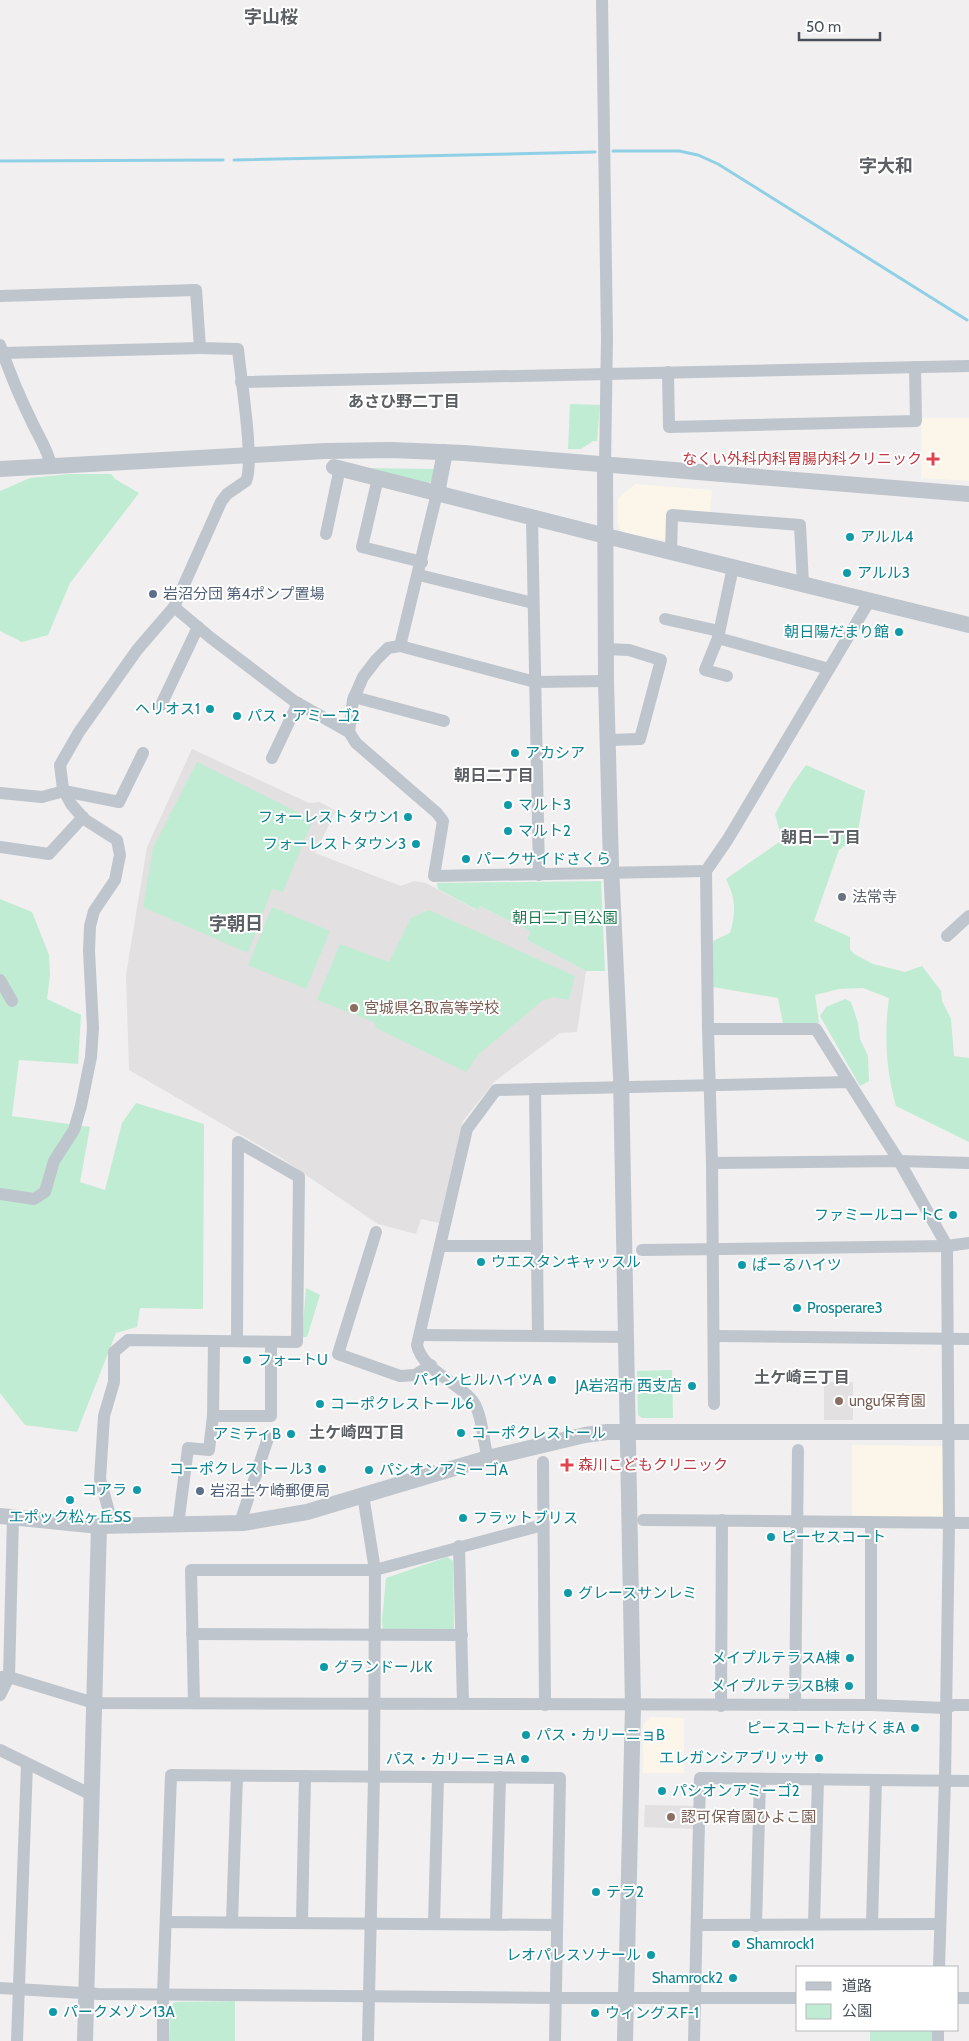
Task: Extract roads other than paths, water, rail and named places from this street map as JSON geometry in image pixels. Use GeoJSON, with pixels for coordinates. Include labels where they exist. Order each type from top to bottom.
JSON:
{"type":"FeatureCollection","features":[{"type":"Feature","properties":{"kind":"street"},"geometry":{"type":"LineString","coordinates":[[602,0],[607,328],[605,466],[606,681],[611,874],[622,1087],[633,1706],[625,2041]]}},
{"type":"Feature","properties":{"kind":"street"},"geometry":{"type":"LineString","coordinates":[[0,296],[196,290],[200,348]]}},
{"type":"Feature","properties":{"kind":"street"},"geometry":{"type":"LineString","coordinates":[[0,1194],[34,1199],[45,1192],[54,1161],[74,1130],[81,1106],[92,1047],[90,926],[94,911],[115,880],[120,855],[117,840],[83,817],[71,804],[64,791],[60,765],[79,732],[137,650],[174,607],[221,502],[227,494],[248,478],[248,456],[238,349],[1,349],[32,422],[49,456],[51,466]]}},
{"type":"Feature","properties":{"kind":"street"},"geometry":{"type":"LineString","coordinates":[[242,382],[969,366]]}},
{"type":"Feature","properties":{"kind":"street"},"geometry":{"type":"LineString","coordinates":[[668,372],[669,427],[916,421],[915,368]]}},
{"type":"Feature","properties":{"kind":"street"},"geometry":{"type":"LineString","coordinates":[[0,469],[350,450],[445,452],[969,494]]}},
{"type":"Feature","properties":{"kind":"street"},"geometry":{"type":"LineString","coordinates":[[400,646],[420,568],[445,452]]}},
{"type":"Feature","properties":{"kind":"street"},"geometry":{"type":"LineString","coordinates":[[326,534],[337,468],[532,518],[969,625]]}},
{"type":"Feature","properties":{"kind":"street"},"geometry":{"type":"LineString","coordinates":[[378,478],[362,547],[420,568],[533,603]]}},
{"type":"Feature","properties":{"kind":"street"},"geometry":{"type":"LineString","coordinates":[[671,552],[672,515],[800,525],[803,584]]}},
{"type":"Feature","properties":{"kind":"street"},"geometry":{"type":"LineString","coordinates":[[532,518],[539,875]]}},
{"type":"Feature","properties":{"kind":"street"},"geometry":{"type":"LineString","coordinates":[[728,676],[705,670],[718,634],[733,567]]}},
{"type":"Feature","properties":{"kind":"street"},"geometry":{"type":"LineString","coordinates":[[714,1404],[712,1163],[706,871],[728,839],[870,600]]}},
{"type":"Feature","properties":{"kind":"street"},"geometry":{"type":"LineString","coordinates":[[174,607],[298,703],[349,732],[356,743],[437,813],[443,821],[434,876],[706,871]]}},
{"type":"Feature","properties":{"kind":"street"},"geometry":{"type":"LineString","coordinates":[[665,618],[829,669]]}},
{"type":"Feature","properties":{"kind":"street"},"geometry":{"type":"LineString","coordinates":[[161,705],[198,627]]}},
{"type":"Feature","properties":{"kind":"street"},"geometry":{"type":"LineString","coordinates":[[349,732],[354,697],[363,677],[388,648],[400,646],[535,682],[606,681]]}},
{"type":"Feature","properties":{"kind":"street"},"geometry":{"type":"LineString","coordinates":[[606,650],[629,650],[661,660],[640,739],[608,740]]}},
{"type":"Feature","properties":{"kind":"street"},"geometry":{"type":"LineString","coordinates":[[354,697],[444,721]]}},
{"type":"Feature","properties":{"kind":"street"},"geometry":{"type":"LineString","coordinates":[[272,758],[298,703]]}},
{"type":"Feature","properties":{"kind":"street"},"geometry":{"type":"LineString","coordinates":[[0,793],[42,797],[64,791],[119,802],[143,753]]}},
{"type":"Feature","properties":{"kind":"street"},"geometry":{"type":"LineString","coordinates":[[0,847],[49,854],[83,817]]}},
{"type":"Feature","properties":{"kind":"street"},"geometry":{"type":"LineString","coordinates":[[947,936],[969,916]]}},
{"type":"Feature","properties":{"kind":"street"},"geometry":{"type":"LineString","coordinates":[[0,980],[12,1001]]}},
{"type":"Feature","properties":{"kind":"street"},"geometry":{"type":"LineString","coordinates":[[708,1029],[816,1029],[899,1161],[948,1246],[949,1523],[946,1780],[939,1966]]}},
{"type":"Feature","properties":{"kind":"street"},"geometry":{"type":"LineString","coordinates":[[488,1458],[477,1412],[472,1400],[431,1365],[419,1352],[417,1345],[467,1129],[496,1090],[849,1082]]}},
{"type":"Feature","properties":{"kind":"street"},"geometry":{"type":"LineString","coordinates":[[535,1089],[538,1336]]}},
{"type":"Feature","properties":{"kind":"street"},"geometry":{"type":"LineString","coordinates":[[86,2041],[94,1703],[106,1526],[100,1479],[104,1416],[114,1382],[114,1352],[128,1340],[237,1341],[271,1344],[297,1342],[299,1177],[238,1142],[237,1341]]}},
{"type":"Feature","properties":{"kind":"street"},"geometry":{"type":"LineString","coordinates":[[712,1163],[899,1161],[969,1163]]}},
{"type":"Feature","properties":{"kind":"street"},"geometry":{"type":"LineString","coordinates":[[376,1232],[338,1354],[400,1376],[415,1375],[431,1365]]}},
{"type":"Feature","properties":{"kind":"street"},"geometry":{"type":"LineString","coordinates":[[642,1250],[948,1246],[969,1243]]}},
{"type":"Feature","properties":{"kind":"street"},"geometry":{"type":"LineString","coordinates":[[440,1246],[537,1246]]}},
{"type":"Feature","properties":{"kind":"street"},"geometry":{"type":"LineString","coordinates":[[420,1335],[626,1337]]}},
{"type":"Feature","properties":{"kind":"street"},"geometry":{"type":"LineString","coordinates":[[714,1336],[969,1339]]}},
{"type":"Feature","properties":{"kind":"street"},"geometry":{"type":"LineString","coordinates":[[178,1525],[188,1448],[209,1450],[213,1416],[214,1342]]}},
{"type":"Feature","properties":{"kind":"street"},"geometry":{"type":"LineString","coordinates":[[213,1416],[271,1416],[271,1344]]}},
{"type":"Feature","properties":{"kind":"street"},"geometry":{"type":"LineString","coordinates":[[0,1695],[5,1677],[7,1516],[106,1526],[240,1522],[307,1512],[488,1458],[585,1435],[628,1432],[969,1432]]}},
{"type":"Feature","properties":{"kind":"street"},"geometry":{"type":"LineString","coordinates":[[240,1522],[268,1438]]}},
{"type":"Feature","properties":{"kind":"street"},"geometry":{"type":"LineString","coordinates":[[795,1705],[798,1450]]}},
{"type":"Feature","properties":{"kind":"street"},"geometry":{"type":"LineString","coordinates":[[543,1462],[545,1705]]}},
{"type":"Feature","properties":{"kind":"street"},"geometry":{"type":"LineString","coordinates":[[363,1495],[375,1570],[374,1777],[369,1924],[368,2041]]}},
{"type":"Feature","properties":{"kind":"street"},"geometry":{"type":"LineString","coordinates":[[643,1520],[722,1520],[798,1523],[969,1523]]}},
{"type":"Feature","properties":{"kind":"street"},"geometry":{"type":"LineString","coordinates":[[721,1706],[722,1520]]}},
{"type":"Feature","properties":{"kind":"street"},"geometry":{"type":"LineString","coordinates":[[871,1523],[871,1705]]}},
{"type":"Feature","properties":{"kind":"street"},"geometry":{"type":"LineString","coordinates":[[194,1703],[191,1570],[375,1570],[543,1524]]}},
{"type":"Feature","properties":{"kind":"street"},"geometry":{"type":"LineString","coordinates":[[460,1546],[463,1704]]}},
{"type":"Feature","properties":{"kind":"street"},"geometry":{"type":"LineString","coordinates":[[192,1634],[462,1635]]}},
{"type":"Feature","properties":{"kind":"street"},"geometry":{"type":"LineString","coordinates":[[5,1677],[94,1703],[633,1706],[871,1705],[946,1708],[954,1705],[969,1705]]}},
{"type":"Feature","properties":{"kind":"street"},"geometry":{"type":"LineString","coordinates":[[0,1750],[92,1795]]}},
{"type":"Feature","properties":{"kind":"street"},"geometry":{"type":"LineString","coordinates":[[17,2041],[27,1764]]}},
{"type":"Feature","properties":{"kind":"street"},"geometry":{"type":"LineString","coordinates":[[163,2041],[171,1775],[560,1778],[555,2041]]}},
{"type":"Feature","properties":{"kind":"street"},"geometry":{"type":"LineString","coordinates":[[232,1922],[237,1776]]}},
{"type":"Feature","properties":{"kind":"street"},"geometry":{"type":"LineString","coordinates":[[302,1922],[305,1776]]}},
{"type":"Feature","properties":{"kind":"street"},"geometry":{"type":"LineString","coordinates":[[496,1924],[500,1777]]}},
{"type":"Feature","properties":{"kind":"street"},"geometry":{"type":"LineString","coordinates":[[434,1923],[438,1778]]}},
{"type":"Feature","properties":{"kind":"street"},"geometry":{"type":"LineString","coordinates":[[694,2041],[700,1778],[969,1780]]}},
{"type":"Feature","properties":{"kind":"street"},"geometry":{"type":"LineString","coordinates":[[756,1926],[760,1779]]}},
{"type":"Feature","properties":{"kind":"street"},"geometry":{"type":"LineString","coordinates":[[814,1924],[818,1779]]}},
{"type":"Feature","properties":{"kind":"street"},"geometry":{"type":"LineString","coordinates":[[872,1924],[876,1780]]}},
{"type":"Feature","properties":{"kind":"street"},"geometry":{"type":"LineString","coordinates":[[166,1922],[557,1925]]}},
{"type":"Feature","properties":{"kind":"street"},"geometry":{"type":"LineString","coordinates":[[697,1926],[940,1924]]}},
{"type":"Feature","properties":{"kind":"street"},"geometry":{"type":"LineString","coordinates":[[0,1988],[87,1994],[163,1995],[796,1998]]}},
{"type":"Feature","properties":{"kind":"waterway"},"geometry":{"type":"LineString","coordinates":[[613,151],[679,151],[698,155],[718,164],[967,320]]}},
{"type":"Feature","properties":{"kind":"waterway"},"geometry":{"type":"LineString","coordinates":[[234,160],[595,152]]}},
{"type":"Feature","properties":{"kind":"waterway"},"geometry":{"type":"LineString","coordinates":[[0,161],[223,160]]}},
{"type":"Feature","properties":{"kind":"place","name":"なくい外科内科胃腸内科クリニック"},"geometry":{"type":"Point","coordinates":[933,459]}},
{"type":"Feature","properties":{"kind":"place","name":"アルル4"},"geometry":{"type":"Point","coordinates":[850,537]}},
{"type":"Feature","properties":{"kind":"place","name":"アルル3"},"geometry":{"type":"Point","coordinates":[847,573]}},
{"type":"Feature","properties":{"kind":"place","name":"岩沼分団 第4ポンプ置場"},"geometry":{"type":"Point","coordinates":[153,594]}},
{"type":"Feature","properties":{"kind":"place","name":"朝日陽だまり館"},"geometry":{"type":"Point","coordinates":[899,632]}},
{"type":"Feature","properties":{"kind":"place","name":"ヘリオス1"},"geometry":{"type":"Point","coordinates":[210,709]}},
{"type":"Feature","properties":{"kind":"place","name":"パス・アミーゴ2"},"geometry":{"type":"Point","coordinates":[237,716]}},
{"type":"Feature","properties":{"kind":"place","name":"アカシア"},"geometry":{"type":"Point","coordinates":[515,753]}},
{"type":"Feature","properties":{"kind":"place","name":"マルト3"},"geometry":{"type":"Point","coordinates":[508,805]}},
{"type":"Feature","properties":{"kind":"place","name":"フォーレストタウン1"},"geometry":{"type":"Point","coordinates":[408,817]}},
{"type":"Feature","properties":{"kind":"place","name":"マルト2"},"geometry":{"type":"Point","coordinates":[508,831]}},
{"type":"Feature","properties":{"kind":"place","name":"フォーレストタウン3"},"geometry":{"type":"Point","coordinates":[416,844]}},
{"type":"Feature","properties":{"kind":"place","name":"パークサイドさくら"},"geometry":{"type":"Point","coordinates":[466,859]}},
{"type":"Feature","properties":{"kind":"place","name":"法常寺"},"geometry":{"type":"Point","coordinates":[842,897]}},
{"type":"Feature","properties":{"kind":"place","name":"宮城県名取高等学校"},"geometry":{"type":"Point","coordinates":[354,1008]}},
{"type":"Feature","properties":{"kind":"place","name":"ファミールコートC"},"geometry":{"type":"Point","coordinates":[953,1215]}},
{"type":"Feature","properties":{"kind":"place","name":"ウエスタンキャッスル"},"geometry":{"type":"Point","coordinates":[481,1262]}},
{"type":"Feature","properties":{"kind":"place","name":"ぱーるハイツ"},"geometry":{"type":"Point","coordinates":[742,1265]}},
{"type":"Feature","properties":{"kind":"place","name":"Prosperare3"},"geometry":{"type":"Point","coordinates":[797,1308]}},
{"type":"Feature","properties":{"kind":"place","name":"フォートU"},"geometry":{"type":"Point","coordinates":[247,1360]}},
{"type":"Feature","properties":{"kind":"place","name":"パインヒルハイツA"},"geometry":{"type":"Point","coordinates":[552,1380]}},
{"type":"Feature","properties":{"kind":"place","name":"JA岩沼市 西支店"},"geometry":{"type":"Point","coordinates":[692,1386]}},
{"type":"Feature","properties":{"kind":"place","name":"ungu保育園"},"geometry":{"type":"Point","coordinates":[839,1401]}},
{"type":"Feature","properties":{"kind":"place","name":"コーポクレストール6"},"geometry":{"type":"Point","coordinates":[320,1404]}},
{"type":"Feature","properties":{"kind":"place","name":"コーポクレストール"},"geometry":{"type":"Point","coordinates":[461,1433]}},
{"type":"Feature","properties":{"kind":"place","name":"アミティB"},"geometry":{"type":"Point","coordinates":[291,1434]}},
{"type":"Feature","properties":{"kind":"place","name":"森川こどもクリニック"},"geometry":{"type":"Point","coordinates":[567,1465]}},
{"type":"Feature","properties":{"kind":"place","name":"コーポクレストール3"},"geometry":{"type":"Point","coordinates":[322,1469]}},
{"type":"Feature","properties":{"kind":"place","name":"パシオンアミーゴA"},"geometry":{"type":"Point","coordinates":[369,1470]}},
{"type":"Feature","properties":{"kind":"place","name":"コアラ"},"geometry":{"type":"Point","coordinates":[137,1490]}},
{"type":"Feature","properties":{"kind":"place","name":"岩沼土ケ崎郵便局"},"geometry":{"type":"Point","coordinates":[200,1491]}},
{"type":"Feature","properties":{"kind":"place","name":"エポック松ヶ丘SS"},"geometry":{"type":"Point","coordinates":[70,1500]}},
{"type":"Feature","properties":{"kind":"place","name":"フラットブリス"},"geometry":{"type":"Point","coordinates":[463,1518]}},
{"type":"Feature","properties":{"kind":"place","name":"ピーセスコート"},"geometry":{"type":"Point","coordinates":[771,1537]}},
{"type":"Feature","properties":{"kind":"place","name":"グレースサンレミ"},"geometry":{"type":"Point","coordinates":[568,1593]}},
{"type":"Feature","properties":{"kind":"place","name":"メイプルテラスA棟"},"geometry":{"type":"Point","coordinates":[850,1658]}},
{"type":"Feature","properties":{"kind":"place","name":"グランドールK"},"geometry":{"type":"Point","coordinates":[324,1667]}},
{"type":"Feature","properties":{"kind":"place","name":"メイプルテラスB棟"},"geometry":{"type":"Point","coordinates":[849,1686]}},
{"type":"Feature","properties":{"kind":"place","name":"ピースコートたけくまA"},"geometry":{"type":"Point","coordinates":[915,1728]}},
{"type":"Feature","properties":{"kind":"place","name":"パス・カリーニョB"},"geometry":{"type":"Point","coordinates":[526,1735]}},
{"type":"Feature","properties":{"kind":"place","name":"エレガンシアブリッサ"},"geometry":{"type":"Point","coordinates":[819,1758]}},
{"type":"Feature","properties":{"kind":"place","name":"パス・カリーニョA"},"geometry":{"type":"Point","coordinates":[525,1759]}},
{"type":"Feature","properties":{"kind":"place","name":"パシオンアミーゴ2"},"geometry":{"type":"Point","coordinates":[662,1791]}},
{"type":"Feature","properties":{"kind":"place","name":"認可保育園ひよこ園"},"geometry":{"type":"Point","coordinates":[671,1817]}},
{"type":"Feature","properties":{"kind":"place","name":"テラ2"},"geometry":{"type":"Point","coordinates":[596,1892]}},
{"type":"Feature","properties":{"kind":"place","name":"Shamrock1"},"geometry":{"type":"Point","coordinates":[736,1944]}},
{"type":"Feature","properties":{"kind":"place","name":"レオパレスソナール"},"geometry":{"type":"Point","coordinates":[651,1955]}},
{"type":"Feature","properties":{"kind":"place","name":"Shamrock2"},"geometry":{"type":"Point","coordinates":[733,1978]}},
{"type":"Feature","properties":{"kind":"place","name":"パークメゾン13A"},"geometry":{"type":"Point","coordinates":[53,2012]}},
{"type":"Feature","properties":{"kind":"place","name":"ウィングスF-1"},"geometry":{"type":"Point","coordinates":[595,2013]}},
{"type":"Feature","properties":{"kind":"district","name":"字山桜"},"geometry":{"type":"Point","coordinates":[271,17]}},
{"type":"Feature","properties":{"kind":"district","name":"字大和"},"geometry":{"type":"Point","coordinates":[886,166]}},
{"type":"Feature","properties":{"kind":"district","name":"あさひ野二丁目"},"geometry":{"type":"Point","coordinates":[404,401]}},
{"type":"Feature","properties":{"kind":"district","name":"朝日二丁目"},"geometry":{"type":"Point","coordinates":[494,775]}},
{"type":"Feature","properties":{"kind":"district","name":"朝日一丁目"},"geometry":{"type":"Point","coordinates":[821,837]}},
{"type":"Feature","properties":{"kind":"district","name":"字朝日"},"geometry":{"type":"Point","coordinates":[236,924]}},
{"type":"Feature","properties":{"kind":"district","name":"土ケ崎三丁目"},"geometry":{"type":"Point","coordinates":[802,1377]}},
{"type":"Feature","properties":{"kind":"district","name":"土ケ崎四丁目"},"geometry":{"type":"Point","coordinates":[357,1432]}},
{"type":"Feature","properties":{"kind":"park label","name":"朝日二丁目公園"},"geometry":{"type":"Point","coordinates":[565,918]}}]}
